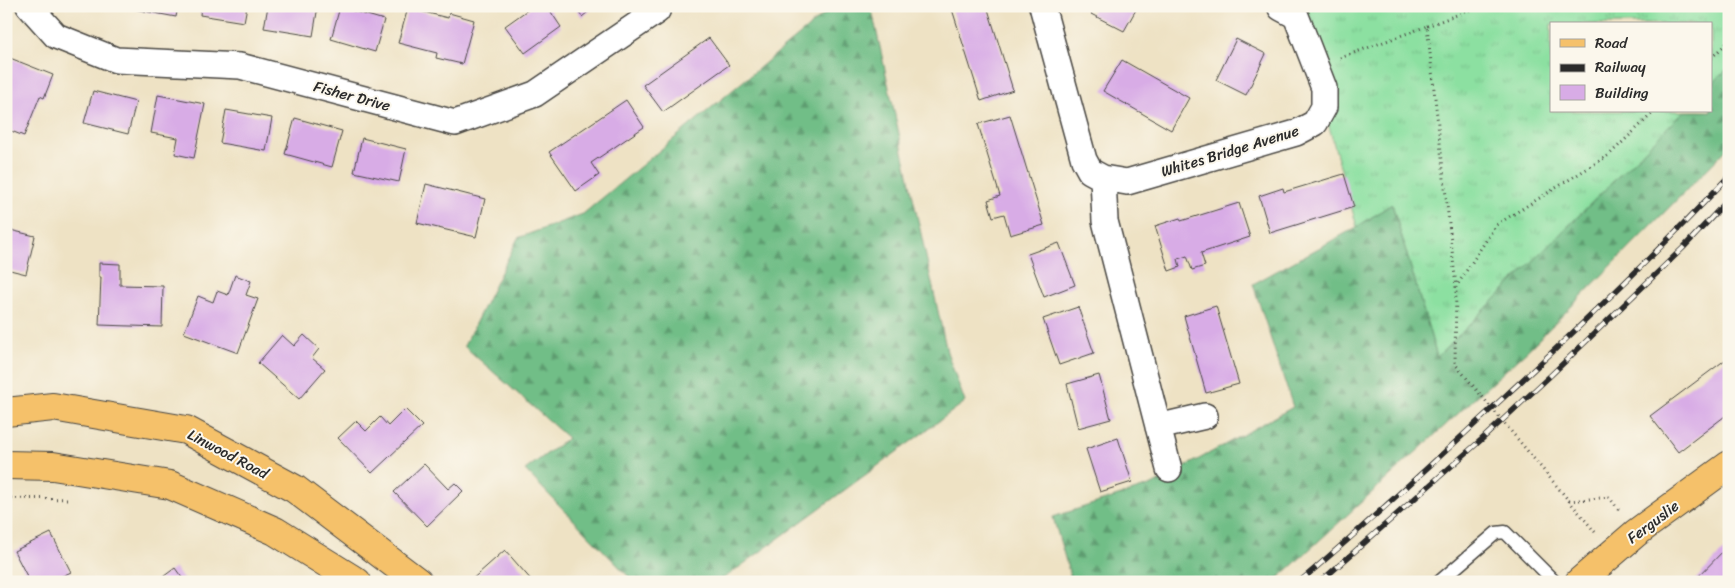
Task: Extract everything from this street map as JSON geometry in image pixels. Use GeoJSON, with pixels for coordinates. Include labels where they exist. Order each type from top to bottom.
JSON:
{"type":"FeatureCollection","features":[{"type":"Feature","properties":{"kind":"main road","name":"Linwood Road"},"geometry":{"type":"LineString","coordinates":[[6,412],[53,407],[186,430],[295,490],[418,582]]}},
{"type":"Feature","properties":{"kind":"main road"},"geometry":{"type":"LineString","coordinates":[[6,465],[53,466],[170,485],[275,531],[356,582]]}},
{"type":"Feature","properties":{"kind":"main road","name":"Ferguslie"},"geometry":{"type":"LineString","coordinates":[[1579,582],[1636,534],[1729,466]]}},
{"type":"Feature","properties":{"kind":"street","name":"Fisher Drive"},"geometry":{"type":"LineString","coordinates":[[29,6],[56,36],[116,60],[240,66],[455,123],[535,94],[657,11],[659,6]]}},
{"type":"Feature","properties":{"kind":"street"},"geometry":{"type":"LineString","coordinates":[[1042,6],[1084,160],[1090,171],[1103,178],[1105,221],[1169,469]]}},
{"type":"Feature","properties":{"kind":"street","name":"Whites Bridge Avenue"},"geometry":{"type":"LineString","coordinates":[[1103,178],[1127,182],[1296,133],[1315,123],[1324,107],[1324,88],[1296,16],[1281,8],[1281,6]]}},
{"type":"Feature","properties":{"kind":"street"},"geometry":{"type":"LineString","coordinates":[[1158,427],[1205,416]]}},
{"type":"Feature","properties":{"kind":"lane"},"geometry":{"type":"LineString","coordinates":[[1439,582],[1496,533],[1505,532],[1555,582]]}},
{"type":"Feature","properties":{"kind":"path"},"geometry":{"type":"LineString","coordinates":[[1316,67],[1481,6]]}},
{"type":"Feature","properties":{"kind":"path"},"geometry":{"type":"LineString","coordinates":[[1427,26],[1456,287],[1455,364],[1613,553]]}},
{"type":"Feature","properties":{"kind":"path"},"geometry":{"type":"LineString","coordinates":[[1712,57],[1729,41]]}},
{"type":"Feature","properties":{"kind":"path"},"geometry":{"type":"LineString","coordinates":[[1456,287],[1496,225],[1609,155],[1654,112]]}},
{"type":"Feature","properties":{"kind":"path"},"geometry":{"type":"LineString","coordinates":[[1569,501],[1609,497],[1636,534]]}},
{"type":"Feature","properties":{"kind":"green space"},"geometry":{"type":"Polygon","coordinates":[[[834,6],[871,6],[947,352],[965,402],[719,582],[634,582],[525,470],[568,438],[464,346],[518,238],[583,214],[834,6]]]}},
{"type":"Feature","properties":{"kind":"green space"},"geometry":{"type":"Polygon","coordinates":[[[1303,6],[1729,6],[1729,67],[1712,84],[1712,22],[1550,22],[1550,112],[1683,112],[1437,357],[1392,204],[1357,227],[1328,123],[1303,6]]]}},
{"type":"Feature","properties":{"kind":"green space"},"geometry":{"type":"Polygon","coordinates":[[[1729,67],[1729,147],[1532,346],[1274,582],[1072,582],[1053,517],[1152,485],[1293,407],[1253,284],[1357,227],[1392,204],[1437,357],[1683,112],[1712,112],[1712,84],[1729,67]]]}},
{"type":"Feature","properties":{"kind":"building"},"geometry":{"type":"Polygon","coordinates":[[[128,6],[178,6],[176,17],[128,8],[128,6]]]}},
{"type":"Feature","properties":{"kind":"building"},"geometry":{"type":"Polygon","coordinates":[[[201,6],[247,6],[244,22],[200,15],[201,6]]]}},
{"type":"Feature","properties":{"kind":"building"},"geometry":{"type":"Polygon","coordinates":[[[268,6],[318,6],[313,36],[264,28],[268,6]]]}},
{"type":"Feature","properties":{"kind":"building"},"geometry":{"type":"Polygon","coordinates":[[[533,6],[547,6],[561,27],[525,53],[505,26],[533,6]]]}},
{"type":"Feature","properties":{"kind":"building"},"geometry":{"type":"Polygon","coordinates":[[[574,6],[595,6],[582,17],[574,6]]]}},
{"type":"Feature","properties":{"kind":"building"},"geometry":{"type":"Polygon","coordinates":[[[951,6],[987,6],[1013,90],[981,101],[951,6]]]}},
{"type":"Feature","properties":{"kind":"building"},"geometry":{"type":"Polygon","coordinates":[[[1095,6],[1138,6],[1124,31],[1091,14],[1095,6]]]}},
{"type":"Feature","properties":{"kind":"building"},"geometry":{"type":"Polygon","coordinates":[[[340,7],[384,20],[375,52],[331,39],[340,7]]]}},
{"type":"Feature","properties":{"kind":"building"},"geometry":{"type":"Polygon","coordinates":[[[408,8],[448,18],[449,13],[474,20],[462,64],[436,58],[437,53],[398,43],[408,8]]]}},
{"type":"Feature","properties":{"kind":"building"},"geometry":{"type":"Polygon","coordinates":[[[709,38],[729,65],[663,112],[643,85],[709,38]]]}},
{"type":"Feature","properties":{"kind":"building"},"geometry":{"type":"Polygon","coordinates":[[[1236,39],[1266,54],[1246,95],[1216,80],[1236,39]]]}},
{"type":"Feature","properties":{"kind":"building"},"geometry":{"type":"Polygon","coordinates":[[[10,58],[53,75],[44,98],[40,96],[24,136],[6,129],[6,67],[10,58]]]}},
{"type":"Feature","properties":{"kind":"building"},"geometry":{"type":"Polygon","coordinates":[[[1122,60],[1189,98],[1171,130],[1103,91],[1122,60]]]}},
{"type":"Feature","properties":{"kind":"building"},"geometry":{"type":"Polygon","coordinates":[[[93,91],[136,102],[128,134],[84,123],[93,91]]]}},
{"type":"Feature","properties":{"kind":"building"},"geometry":{"type":"Polygon","coordinates":[[[158,95],[205,104],[194,158],[175,154],[178,138],[151,133],[158,95]]]}},
{"type":"Feature","properties":{"kind":"building"},"geometry":{"type":"Polygon","coordinates":[[[626,100],[644,127],[591,163],[599,175],[576,191],[549,152],[626,100]]]}},
{"type":"Feature","properties":{"kind":"building"},"geometry":{"type":"Polygon","coordinates":[[[226,110],[272,118],[266,151],[220,143],[226,110]]]}},
{"type":"Feature","properties":{"kind":"building"},"geometry":{"type":"Polygon","coordinates":[[[1010,115],[1044,225],[1010,235],[1004,214],[993,217],[988,200],[1000,196],[978,124],[1010,115]]]}},
{"type":"Feature","properties":{"kind":"building"},"geometry":{"type":"Polygon","coordinates":[[[295,118],[342,131],[332,167],[285,154],[295,118]]]}},
{"type":"Feature","properties":{"kind":"building"},"geometry":{"type":"Polygon","coordinates":[[[362,138],[406,149],[399,182],[354,172],[362,138]]]}},
{"type":"Feature","properties":{"kind":"building"},"geometry":{"type":"Polygon","coordinates":[[[1344,174],[1354,207],[1270,233],[1259,196],[1283,188],[1284,192],[1344,174]]]}},
{"type":"Feature","properties":{"kind":"building"},"geometry":{"type":"Polygon","coordinates":[[[426,184],[485,199],[476,237],[417,223],[426,184]]]}},
{"type":"Feature","properties":{"kind":"building"},"geometry":{"type":"Polygon","coordinates":[[[1239,203],[1250,237],[1201,253],[1205,266],[1192,270],[1187,256],[1178,259],[1180,267],[1169,271],[1155,226],[1180,218],[1181,221],[1239,203]]]}},
{"type":"Feature","properties":{"kind":"building"},"geometry":{"type":"Polygon","coordinates":[[[6,229],[35,236],[26,274],[6,269],[6,229]]]}},
{"type":"Feature","properties":{"kind":"building"},"geometry":{"type":"Polygon","coordinates":[[[1059,243],[1075,285],[1044,297],[1028,254],[1059,243]]]}},
{"type":"Feature","properties":{"kind":"building"},"geometry":{"type":"Polygon","coordinates":[[[99,263],[120,264],[120,285],[163,286],[162,327],[99,325],[101,277],[99,277],[99,263]]]}},
{"type":"Feature","properties":{"kind":"building"},"geometry":{"type":"Polygon","coordinates":[[[235,275],[251,281],[246,295],[258,299],[238,353],[184,333],[198,296],[213,302],[217,291],[228,295],[235,275]]]}},
{"type":"Feature","properties":{"kind":"building"},"geometry":{"type":"Polygon","coordinates":[[[1216,306],[1239,384],[1206,393],[1184,316],[1216,306]]]}},
{"type":"Feature","properties":{"kind":"building"},"geometry":{"type":"Polygon","coordinates":[[[1078,307],[1094,353],[1059,365],[1043,319],[1078,307]]]}},
{"type":"Feature","properties":{"kind":"building"},"geometry":{"type":"Polygon","coordinates":[[[282,335],[294,346],[304,335],[319,349],[312,358],[325,369],[299,399],[258,363],[282,335]]]}},
{"type":"Feature","properties":{"kind":"building"},"geometry":{"type":"Polygon","coordinates":[[[1729,357],[1729,413],[1678,452],[1650,416],[1729,357]]]}},
{"type":"Feature","properties":{"kind":"building"},"geometry":{"type":"Polygon","coordinates":[[[1099,375],[1111,419],[1078,428],[1067,384],[1099,375]]]}},
{"type":"Feature","properties":{"kind":"building"},"geometry":{"type":"Polygon","coordinates":[[[405,409],[422,426],[372,473],[338,438],[356,421],[366,431],[380,417],[388,426],[405,409]]]}},
{"type":"Feature","properties":{"kind":"building"},"geometry":{"type":"Polygon","coordinates":[[[1118,438],[1132,482],[1100,492],[1086,449],[1118,438]]]}},
{"type":"Feature","properties":{"kind":"building"},"geometry":{"type":"Polygon","coordinates":[[[424,464],[448,489],[455,483],[463,491],[427,526],[394,492],[424,464]]]}},
{"type":"Feature","properties":{"kind":"building"},"geometry":{"type":"Polygon","coordinates":[[[51,533],[71,572],[50,582],[30,582],[14,551],[51,533]]]}},
{"type":"Feature","properties":{"kind":"building"},"geometry":{"type":"Polygon","coordinates":[[[1729,545],[1729,582],[1693,582],[1729,545]]]}},
{"type":"Feature","properties":{"kind":"building"},"geometry":{"type":"Polygon","coordinates":[[[505,550],[533,582],[469,582],[505,550]]]}},
{"type":"Feature","properties":{"kind":"building"},"geometry":{"type":"Polygon","coordinates":[[[175,568],[185,582],[156,582],[175,568]]]}},
{"type":"Feature","properties":{"kind":"railway"},"geometry":{"type":"LineString","coordinates":[[1299,582],[1402,492],[1560,345],[1646,262],[1729,176]]}},
{"type":"Feature","properties":{"kind":"railway"},"geometry":{"type":"LineString","coordinates":[[1320,582],[1481,440],[1550,376],[1683,248],[1729,199]]}}]}
